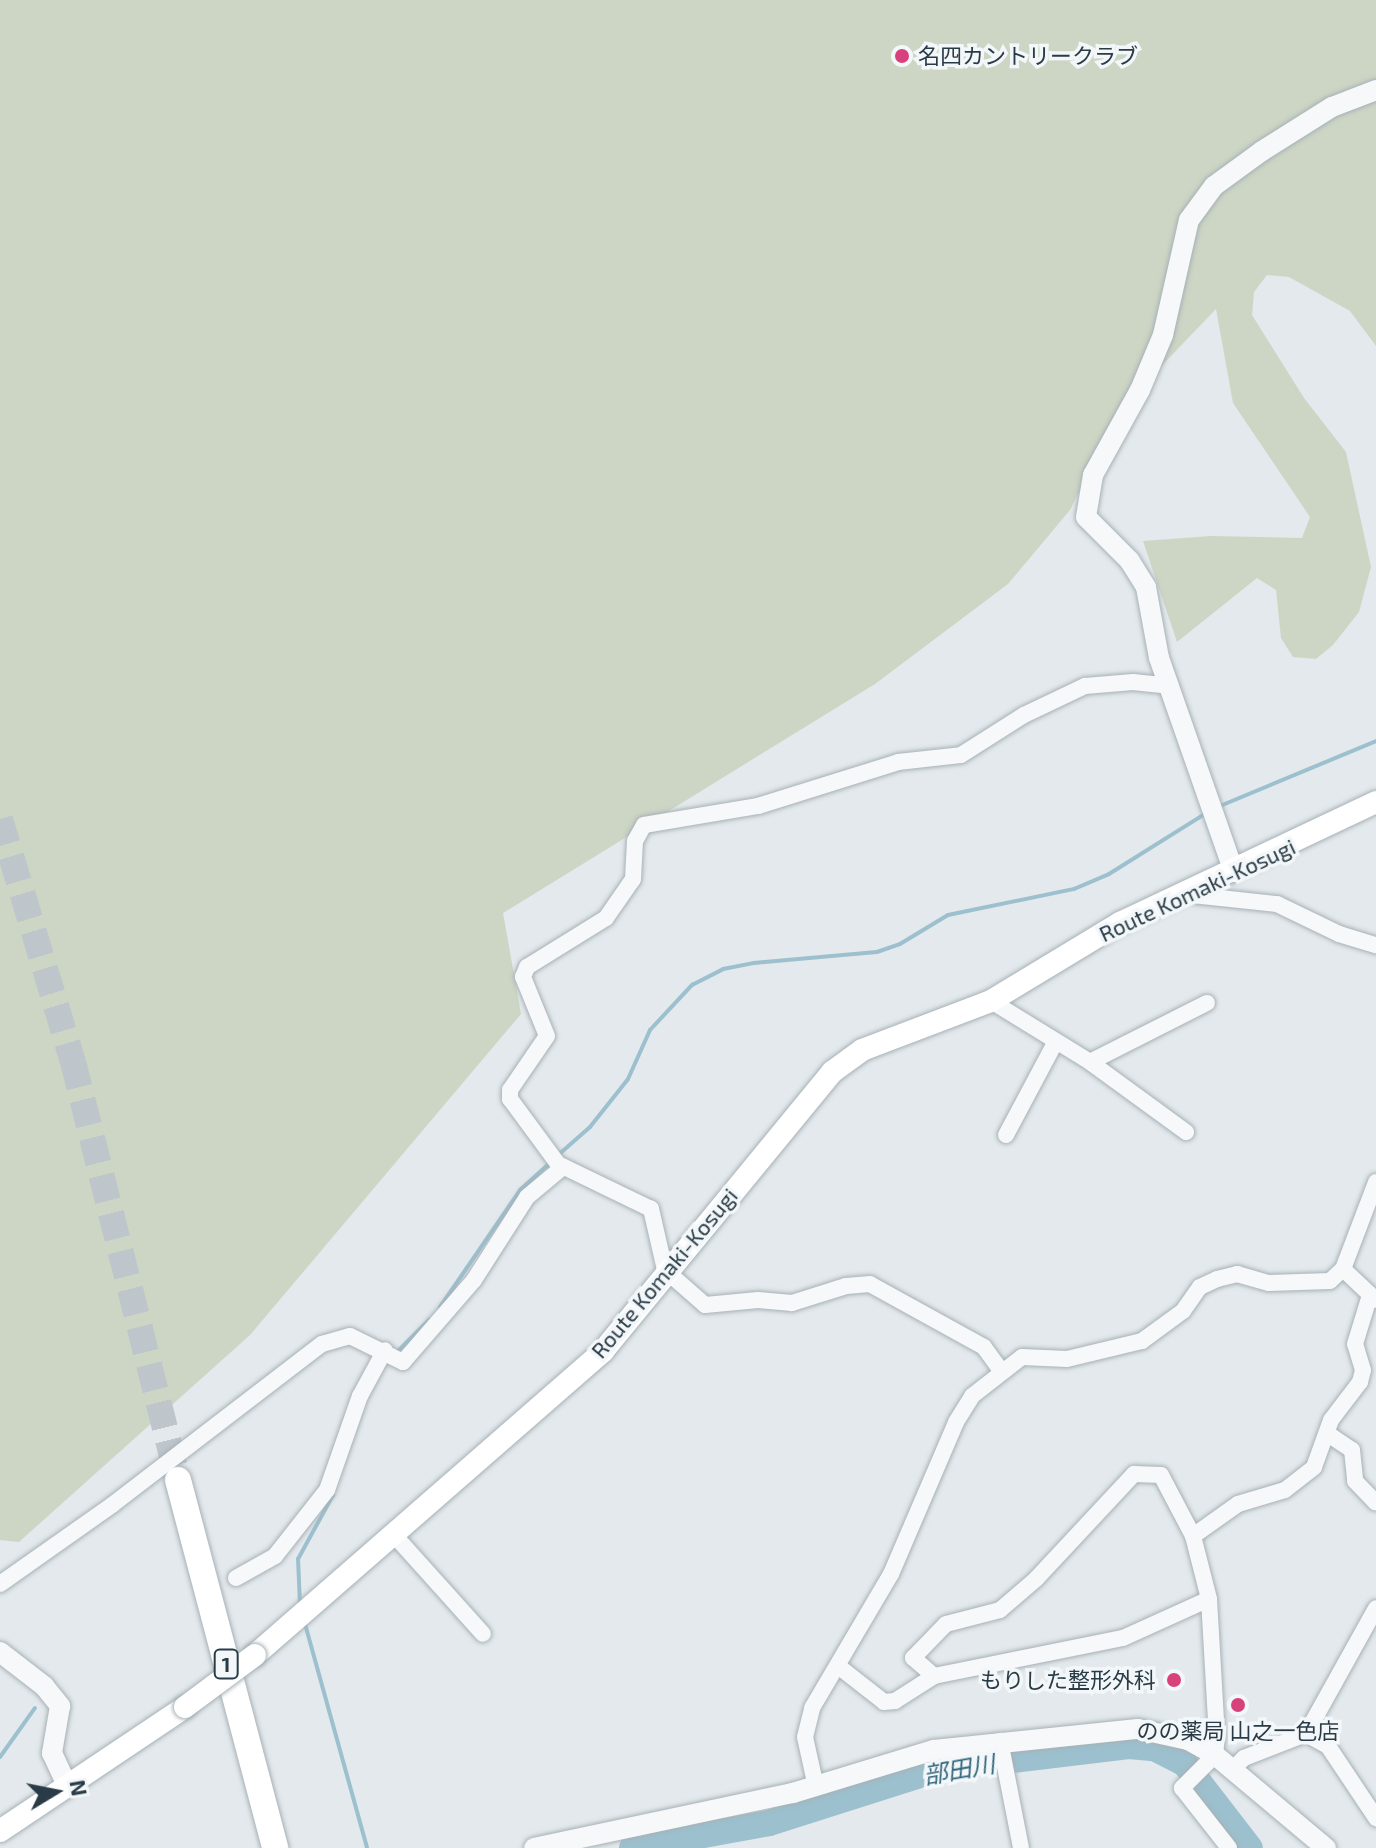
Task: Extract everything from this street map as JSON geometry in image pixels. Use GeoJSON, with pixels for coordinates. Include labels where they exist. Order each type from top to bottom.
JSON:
{"type":"FeatureCollection","features":[{"type":"Feature","properties":{"kind":"highway","name":"1"},"geometry":{"type":"LineString","coordinates":[[178,1480],[275,1848]]}},
{"type":"Feature","properties":{"kind":"main road","name":"Route Komaki-Kosugi"},"geometry":{"type":"LineString","coordinates":[[0,1831],[185,1707],[255,1655],[396,1537],[603,1351],[665,1270],[832,1072],[862,1050],[991,1001],[1120,923],[1234,872],[1376,802]]}},
{"type":"Feature","properties":{"kind":"street"},"geometry":{"type":"LineString","coordinates":[[1234,872],[1169,686],[1146,587],[1130,561],[1086,517],[1093,475],[1140,390],[1163,335],[1189,220],[1214,186],[1262,151],[1332,107],[1376,90]]}},
{"type":"Feature","properties":{"kind":"street"},"geometry":{"type":"LineString","coordinates":[[1002,1372],[984,1347],[883,1288],[859,1283],[792,1303],[758,1300],[705,1305],[665,1270],[651,1209],[557,1162],[510,1099],[510,1090],[547,1036],[523,977],[527,967],[606,918],[633,879],[635,841],[644,825],[758,806],[898,762],[961,755],[1024,715],[1085,686],[1133,682],[1169,686]]}},
{"type":"Feature","properties":{"kind":"street"},"geometry":{"type":"LineString","coordinates":[[1183,894],[1277,904],[1339,934],[1376,945]]}},
{"type":"Feature","properties":{"kind":"street"},"geometry":{"type":"LineString","coordinates":[[991,1001],[1090,1062],[1186,1132]]}},
{"type":"Feature","properties":{"kind":"street"},"geometry":{"type":"LineString","coordinates":[[1090,1062],[1207,1003]]}},
{"type":"Feature","properties":{"kind":"street"},"geometry":{"type":"LineString","coordinates":[[1006,1135],[1056,1041]]}},
{"type":"Feature","properties":{"kind":"street"},"geometry":{"type":"LineString","coordinates":[[236,1578],[275,1556],[327,1490],[360,1396],[391,1355],[444,1320],[527,1197],[557,1162]]}},
{"type":"Feature","properties":{"kind":"street"},"geometry":{"type":"LineString","coordinates":[[816,1787],[805,1724],[891,1574],[956,1422],[972,1396],[1022,1357],[1067,1359],[1130,1346],[1183,1311],[1200,1287],[1229,1275],[1297,1283],[1330,1281],[1343,1269],[1376,1182]]}},
{"type":"Feature","properties":{"kind":"street"},"geometry":{"type":"LineString","coordinates":[[1193,1536],[1238,1504],[1295,1483],[1318,1461],[1336,1410],[1360,1382],[1363,1370],[1355,1344],[1373,1297],[1343,1269]]}},
{"type":"Feature","properties":{"kind":"street"},"geometry":{"type":"LineString","coordinates":[[0,1584],[112,1505],[322,1344],[350,1336],[391,1355]]}},
{"type":"Feature","properties":{"kind":"street"},"geometry":{"type":"LineString","coordinates":[[1328,1434],[1352,1450],[1355,1481],[1376,1503]]}},
{"type":"Feature","properties":{"kind":"street"},"geometry":{"type":"LineString","coordinates":[[934,1676],[913,1658],[946,1624],[979,1619],[1009,1603],[1134,1474],[1154,1472],[1166,1479],[1193,1536],[1209,1599],[1208,1762],[1182,1788],[1229,1848]]}},
{"type":"Feature","properties":{"kind":"street"},"geometry":{"type":"LineString","coordinates":[[396,1537],[483,1634]]}},
{"type":"Feature","properties":{"kind":"street"},"geometry":{"type":"LineString","coordinates":[[838,1666],[884,1702],[895,1701],[934,1676],[1123,1638],[1209,1599]]}},
{"type":"Feature","properties":{"kind":"street"},"geometry":{"type":"LineString","coordinates":[[1233,1769],[1244,1758],[1306,1734],[1376,1608]]}},
{"type":"Feature","properties":{"kind":"street"},"geometry":{"type":"LineString","coordinates":[[0,1652],[49,1691],[61,1714],[52,1753],[68,1787]]}},
{"type":"Feature","properties":{"kind":"street"},"geometry":{"type":"LineString","coordinates":[[542,1847],[816,1787],[934,1750],[1000,1746],[1138,1729],[1188,1740],[1208,1762],[1233,1769],[1326,1848]]}},
{"type":"Feature","properties":{"kind":"street"},"geometry":{"type":"LineString","coordinates":[[1306,1734],[1328,1746],[1376,1818]]}},
{"type":"Feature","properties":{"kind":"street"},"geometry":{"type":"LineString","coordinates":[[1000,1746],[1021,1848]]}},
{"type":"Feature","properties":{"kind":"green space","name":"名四カントリークラブ"},"geometry":{"type":"Polygon","coordinates":[[[0,0],[1376,0],[1376,346],[1350,311],[1289,277],[1267,275],[1254,292],[1252,315],[1304,398],[1346,452],[1371,567],[1359,612],[1333,645],[1316,659],[1293,657],[1281,638],[1276,590],[1257,578],[1177,642],[1143,541],[1211,536],[1302,538],[1310,517],[1233,403],[1216,309],[1123,406],[1070,510],[1008,584],[875,684],[503,913],[521,1014],[250,1335],[19,1542],[0,1540],[0,0]]]}},
{"type":"Feature","properties":{"kind":"waterway"},"geometry":{"type":"LineString","coordinates":[[1220,806],[1376,741]]}},
{"type":"Feature","properties":{"kind":"waterway"},"geometry":{"type":"LineString","coordinates":[[557,1156],[590,1127],[628,1079],[650,1030],[692,985],[723,969],[754,963],[877,952],[900,944],[948,915],[1074,889],[1109,874],[1208,812]]}},
{"type":"Feature","properties":{"kind":"waterway"},"geometry":{"type":"LineString","coordinates":[[440,1307],[520,1190],[551,1162]]}},
{"type":"Feature","properties":{"kind":"waterway"},"geometry":{"type":"LineString","coordinates":[[396,1353],[429,1320]]}},
{"type":"Feature","properties":{"kind":"waterway"},"geometry":{"type":"LineString","coordinates":[[300,1604],[298,1559],[333,1495]]}},
{"type":"Feature","properties":{"kind":"waterway"},"geometry":{"type":"LineString","coordinates":[[305,1624],[367,1848]]}},
{"type":"Feature","properties":{"kind":"waterway"},"geometry":{"type":"LineString","coordinates":[[0,1757],[35,1708]]}},
{"type":"Feature","properties":{"kind":"waterway","name":"部田川"},"geometry":{"type":"LineString","coordinates":[[632,1848],[769,1823],[939,1769],[1129,1746],[1154,1748],[1185,1764],[1250,1848]]}},
{"type":"Feature","properties":{"kind":"tunnel"},"geometry":{"type":"LineString","coordinates":[[0,819],[73,1062],[178,1480]]}},
{"type":"Feature","properties":{"kind":"place","name":"名四カントリークラブ"},"geometry":{"type":"Point","coordinates":[902,56]}},
{"type":"Feature","properties":{"kind":"place","name":"もりした整形外科"},"geometry":{"type":"Point","coordinates":[1174,1680]}},
{"type":"Feature","properties":{"kind":"place","name":"のの薬局 山之一色店"},"geometry":{"type":"Point","coordinates":[1238,1705]}}]}
